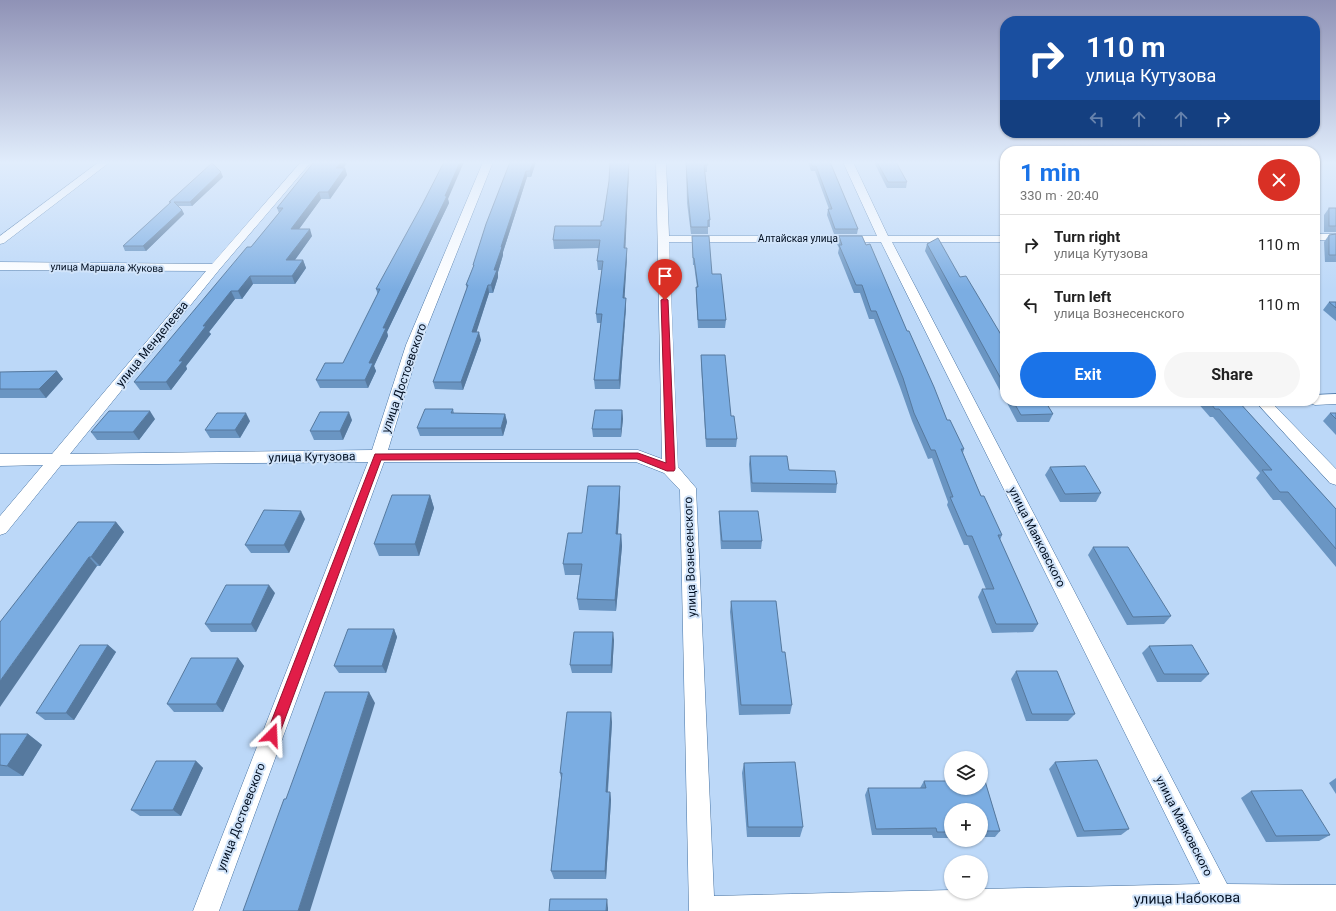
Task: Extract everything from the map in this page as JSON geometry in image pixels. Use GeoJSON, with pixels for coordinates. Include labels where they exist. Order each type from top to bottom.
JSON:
{"type":"FeatureCollection","features":[{"type":"Feature","properties":{"kind":"street"},"geometry":{"type":"LineString","coordinates":[[0,241],[48,205]]}},
{"type":"Feature","properties":{"kind":"street","name":"улица Менделеева"},"geometry":{"type":"LineString","coordinates":[[0,528],[215,268],[270,205]]}},
{"type":"Feature","properties":{"kind":"street","name":"улица Достоевского"},"geometry":{"type":"LineString","coordinates":[[206,911],[378,456],[414,345],[471,205]]}},
{"type":"Feature","properties":{"kind":"street"},"geometry":{"type":"LineString","coordinates":[[662,205],[670,469]]}},
{"type":"Feature","properties":{"kind":"street","name":"улица Маяковского"},"geometry":{"type":"LineString","coordinates":[[868,205],[1224,904]]}},
{"type":"Feature","properties":{"kind":"street"},"geometry":{"type":"LineString","coordinates":[[1320,237],[1336,237]]}},
{"type":"Feature","properties":{"kind":"street","name":"Алтайская улица"},"geometry":{"type":"LineString","coordinates":[[663,239],[1000,239]]}},
{"type":"Feature","properties":{"kind":"street","name":"улица Маршала Жукова"},"geometry":{"type":"LineString","coordinates":[[0,266],[215,268]]}},
{"type":"Feature","properties":{"kind":"street"},"geometry":{"type":"LineString","coordinates":[[1320,400],[1336,399]]}},
{"type":"Feature","properties":{"kind":"street"},"geometry":{"type":"LineString","coordinates":[[1267,406],[1336,479]]}},
{"type":"Feature","properties":{"kind":"street","name":"улица Кутузова"},"geometry":{"type":"LineString","coordinates":[[0,460],[378,456],[638,456],[670,469]]}},
{"type":"Feature","properties":{"kind":"street","name":"улица Вознесенского"},"geometry":{"type":"LineString","coordinates":[[670,469],[688,488],[702,910]]}},
{"type":"Feature","properties":{"kind":"street","name":"улица Набокова"},"geometry":{"type":"LineString","coordinates":[[702,910],[1224,904],[1336,898]]}},
{"type":"Feature","properties":{"kind":"building"},"geometry":{"type":"Polygon","coordinates":[[[168,205],[177,205],[182,210],[143,246],[123,246],[168,205]]]}},
{"type":"Feature","properties":{"kind":"building"},"geometry":{"type":"Polygon","coordinates":[[[280,205],[310,205],[291,229],[310,229],[286,260],[303,260],[292,276],[250,276],[238,291],[231,291],[203,326],[206,326],[179,361],[183,361],[166,382],[134,382],[247,247],[251,247],[283,208],[277,208],[280,205]]]}},
{"type":"Feature","properties":{"kind":"building"},"geometry":{"type":"Polygon","coordinates":[[[422,205],[443,205],[383,328],[386,328],[369,363],[373,363],[365,380],[316,380],[325,363],[343,363],[380,289],[376,289],[422,205]]]}},
{"type":"Feature","properties":{"kind":"building"},"geometry":{"type":"Polygon","coordinates":[[[494,205],[515,205],[494,270],[497,270],[491,285],[488,285],[472,332],[479,332],[461,382],[433,382],[468,285],[466,285],[474,265],[494,205]]]}},
{"type":"Feature","properties":{"kind":"building"},"geometry":{"type":"Polygon","coordinates":[[[605,205],[627,205],[624,248],[627,248],[623,298],[626,298],[619,380],[594,380],[602,314],[596,314],[603,261],[597,261],[600,240],[553,240],[555,226],[601,226],[601,221],[603,221],[605,205]]]}},
{"type":"Feature","properties":{"kind":"building"},"geometry":{"type":"Polygon","coordinates":[[[689,205],[708,205],[710,220],[708,220],[708,227],[691,227],[689,205]]]}},
{"type":"Feature","properties":{"kind":"building"},"geometry":{"type":"Polygon","coordinates":[[[830,205],[848,205],[858,229],[835,229],[828,209],[832,209],[830,205]]]}},
{"type":"Feature","properties":{"kind":"building"},"geometry":{"type":"Polygon","coordinates":[[[1329,208],[1336,208],[1336,226],[1329,226],[1329,208]]]}},
{"type":"Feature","properties":{"kind":"building"},"geometry":{"type":"Polygon","coordinates":[[[1336,234],[1336,255],[1329,255],[1329,235],[1336,234]]]}},
{"type":"Feature","properties":{"kind":"building"},"geometry":{"type":"Polygon","coordinates":[[[692,236],[709,236],[712,274],[721,274],[726,320],[698,320],[696,287],[698,287],[693,258],[692,236]]]}},
{"type":"Feature","properties":{"kind":"building"},"geometry":{"type":"Polygon","coordinates":[[[839,236],[862,236],[866,245],[870,244],[907,331],[909,331],[934,387],[947,420],[950,420],[964,449],[961,449],[981,496],[984,496],[1002,535],[998,535],[1038,624],[996,624],[982,589],[994,589],[972,536],[967,536],[950,497],[953,497],[935,450],[931,450],[914,413],[903,378],[876,311],[871,311],[862,285],[856,285],[839,245],[842,245],[839,236]]]}},
{"type":"Feature","properties":{"kind":"building"},"geometry":{"type":"Polygon","coordinates":[[[938,238],[960,277],[966,276],[1000,333],[1000,377],[927,244],[938,238]]]}},
{"type":"Feature","properties":{"kind":"building"},"geometry":{"type":"Polygon","coordinates":[[[1329,302],[1336,302],[1336,308],[1329,302]]]}},
{"type":"Feature","properties":{"kind":"building"},"geometry":{"type":"Polygon","coordinates":[[[701,355],[725,355],[731,416],[734,416],[737,439],[706,439],[701,355]]]}},
{"type":"Feature","properties":{"kind":"building"},"geometry":{"type":"Polygon","coordinates":[[[57,371],[39,389],[0,389],[0,372],[57,371]]]}},
{"type":"Feature","properties":{"kind":"building"},"geometry":{"type":"Polygon","coordinates":[[[1016,406],[1048,406],[1053,414],[1021,415],[1016,406]]]}},
{"type":"Feature","properties":{"kind":"building"},"geometry":{"type":"Polygon","coordinates":[[[1213,406],[1243,406],[1336,509],[1336,549],[1288,492],[1280,492],[1262,470],[1272,470],[1219,409],[1215,409],[1213,406]]]}},
{"type":"Feature","properties":{"kind":"building"},"geometry":{"type":"Polygon","coordinates":[[[425,409],[453,409],[451,413],[505,414],[501,428],[417,428],[425,409]]]}},
{"type":"Feature","properties":{"kind":"building"},"geometry":{"type":"Polygon","coordinates":[[[595,410],[622,410],[621,429],[592,429],[595,410]]]}},
{"type":"Feature","properties":{"kind":"building"},"geometry":{"type":"Polygon","coordinates":[[[109,411],[150,411],[133,432],[91,432],[109,411]]]}},
{"type":"Feature","properties":{"kind":"building"},"geometry":{"type":"Polygon","coordinates":[[[320,412],[349,412],[340,431],[310,431],[320,412]]]}},
{"type":"Feature","properties":{"kind":"building"},"geometry":{"type":"Polygon","coordinates":[[[217,413],[246,413],[235,430],[205,430],[217,413]]]}},
{"type":"Feature","properties":{"kind":"building"},"geometry":{"type":"Polygon","coordinates":[[[1330,413],[1336,413],[1336,419],[1330,413]]]}},
{"type":"Feature","properties":{"kind":"building"},"geometry":{"type":"Polygon","coordinates":[[[750,456],[787,456],[789,470],[835,471],[837,484],[752,483],[750,456]]]}},
{"type":"Feature","properties":{"kind":"building"},"geometry":{"type":"Polygon","coordinates":[[[1085,466],[1101,493],[1065,494],[1050,467],[1085,466]]]}},
{"type":"Feature","properties":{"kind":"building"},"geometry":{"type":"Polygon","coordinates":[[[588,486],[620,486],[616,534],[621,534],[615,600],[577,599],[582,564],[563,564],[568,533],[582,533],[588,486]]]}},
{"type":"Feature","properties":{"kind":"building"},"geometry":{"type":"Polygon","coordinates":[[[392,495],[430,495],[415,544],[374,544],[392,495]]]}},
{"type":"Feature","properties":{"kind":"building"},"geometry":{"type":"Polygon","coordinates":[[[264,510],[301,511],[284,545],[245,545],[264,510]]]}},
{"type":"Feature","properties":{"kind":"building"},"geometry":{"type":"Polygon","coordinates":[[[719,511],[758,511],[762,541],[722,541],[719,511]]]}},
{"type":"Feature","properties":{"kind":"building"},"geometry":{"type":"Polygon","coordinates":[[[78,522],[116,522],[0,681],[0,622],[78,522]]]}},
{"type":"Feature","properties":{"kind":"building"},"geometry":{"type":"Polygon","coordinates":[[[1093,547],[1128,547],[1171,616],[1133,617],[1093,547]]]}},
{"type":"Feature","properties":{"kind":"building"},"geometry":{"type":"Polygon","coordinates":[[[226,585],[269,585],[251,624],[205,624],[226,585]]]}},
{"type":"Feature","properties":{"kind":"building"},"geometry":{"type":"Polygon","coordinates":[[[731,601],[776,601],[782,652],[785,652],[792,705],[741,705],[731,601]]]}},
{"type":"Feature","properties":{"kind":"building"},"geometry":{"type":"Polygon","coordinates":[[[348,629],[394,629],[382,666],[334,666],[348,629]]]}},
{"type":"Feature","properties":{"kind":"building"},"geometry":{"type":"Polygon","coordinates":[[[574,632],[613,632],[611,665],[570,665],[574,632]]]}},
{"type":"Feature","properties":{"kind":"building"},"geometry":{"type":"Polygon","coordinates":[[[80,645],[108,645],[66,713],[36,713],[80,645]]]}},
{"type":"Feature","properties":{"kind":"building"},"geometry":{"type":"Polygon","coordinates":[[[1192,645],[1209,674],[1164,674],[1149,646],[1192,645]]]}},
{"type":"Feature","properties":{"kind":"building"},"geometry":{"type":"Polygon","coordinates":[[[191,658],[238,658],[216,704],[167,704],[191,658]]]}},
{"type":"Feature","properties":{"kind":"building"},"geometry":{"type":"Polygon","coordinates":[[[1016,671],[1057,671],[1075,714],[1032,714],[1016,671]]]}},
{"type":"Feature","properties":{"kind":"building"},"geometry":{"type":"Polygon","coordinates":[[[325,692],[369,692],[298,911],[243,911],[284,799],[286,799],[325,692]]]}},
{"type":"Feature","properties":{"kind":"building"},"geometry":{"type":"Polygon","coordinates":[[[567,712],[611,712],[606,792],[610,792],[605,871],[551,871],[567,712]]]}},
{"type":"Feature","properties":{"kind":"building"},"geometry":{"type":"Polygon","coordinates":[[[0,734],[28,734],[7,766],[0,765],[0,734]]]}},
{"type":"Feature","properties":{"kind":"building"},"geometry":{"type":"Polygon","coordinates":[[[1097,760],[1129,829],[1084,831],[1055,762],[1097,760]]]}},
{"type":"Feature","properties":{"kind":"building"},"geometry":{"type":"Polygon","coordinates":[[[156,761],[196,761],[173,810],[131,810],[156,761]]]}},
{"type":"Feature","properties":{"kind":"building"},"geometry":{"type":"Polygon","coordinates":[[[795,762],[803,827],[748,827],[744,763],[795,762]]]}},
{"type":"Feature","properties":{"kind":"building"},"geometry":{"type":"Polygon","coordinates":[[[924,781],[944,781],[944,795],[988,795],[988,791],[1000,831],[988,831],[988,803],[944,803],[944,832],[937,832],[936,828],[876,829],[868,788],[926,788],[924,781]]]}},
{"type":"Feature","properties":{"kind":"building"},"geometry":{"type":"Polygon","coordinates":[[[1302,790],[1330,835],[1276,836],[1251,791],[1302,790]]]}},
{"type":"Feature","properties":{"kind":"building"},"geometry":{"type":"Polygon","coordinates":[[[550,899],[607,899],[606,911],[549,911],[550,899]]]}},
{"type":"Feature","properties":{"kind":"route"},"geometry":{"type":"LineString","coordinates":[[272,735],[378,456],[638,456],[670,469],[665,300]]}}]}
